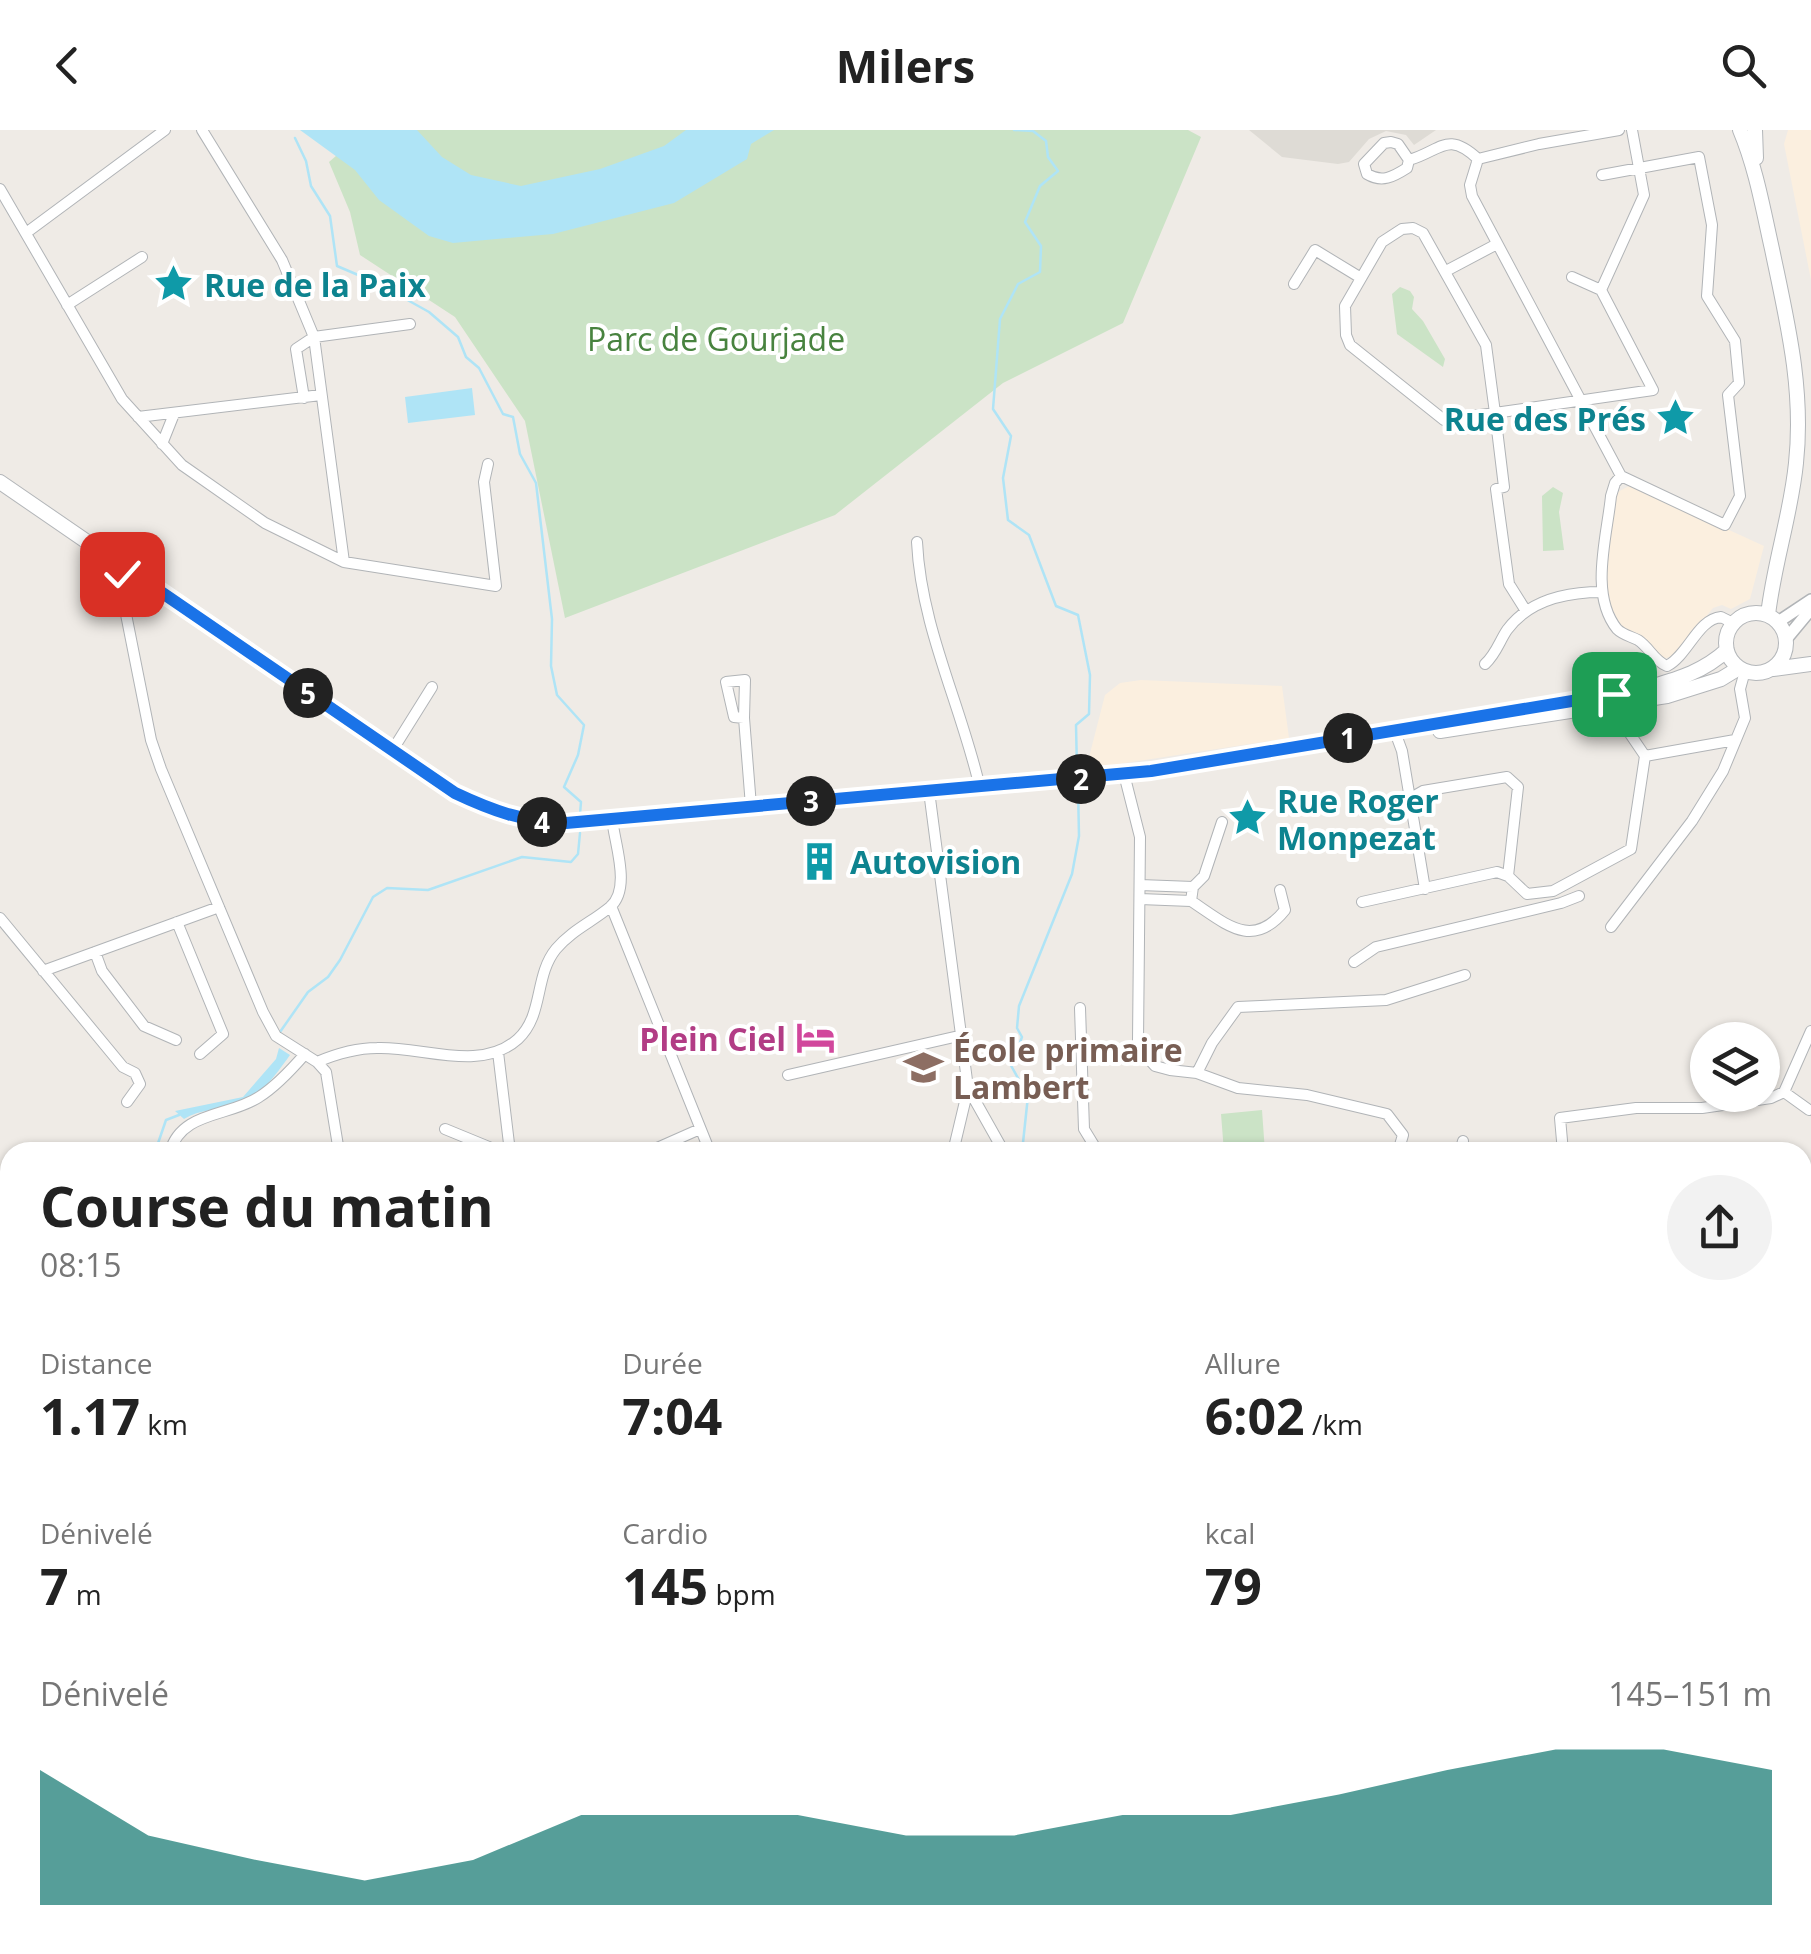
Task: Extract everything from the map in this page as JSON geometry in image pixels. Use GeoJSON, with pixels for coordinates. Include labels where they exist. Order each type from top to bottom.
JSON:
{"type":"FeatureCollection","features":[{"type":"Feature","properties":{"kind":"main road"},"geometry":{"type":"LineString","coordinates":[[1740,130],[1757,184],[1798,382],[1796,466],[1770,584],[1773,618]]}},
{"type":"Feature","properties":{"kind":"main road"},"geometry":{"type":"LineString","coordinates":[[1755,130],[1757,184]]}},
{"type":"Feature","properties":{"kind":"main road"},"geometry":{"type":"LineString","coordinates":[[0,482],[455,793],[494,812],[530,822],[566,823],[1124,774],[1702,686],[1742,670]]}},
{"type":"Feature","properties":{"kind":"main road"},"geometry":{"type":"LineString","coordinates":[[1770,584],[1750,613],[1733,623],[1728,631],[1727,650],[1742,670],[1754,674],[1811,664]]}},
{"type":"Feature","properties":{"kind":"main road"},"geometry":{"type":"LineString","coordinates":[[1750,613],[1773,618],[1789,635],[1796,652],[1811,656]]}},
{"type":"Feature","properties":{"kind":"main road"},"geometry":{"type":"LineString","coordinates":[[1772,670],[1783,658],[1789,635]]}},
{"type":"Feature","properties":{"kind":"main road"},"geometry":{"type":"LineString","coordinates":[[1616,700],[1692,675],[1727,650]]}},
{"type":"Feature","properties":{"kind":"street"},"geometry":{"type":"LineString","coordinates":[[26,232],[165,130]]}},
{"type":"Feature","properties":{"kind":"street"},"geometry":{"type":"LineString","coordinates":[[202,130],[282,260],[314,337],[344,562]]}},
{"type":"Feature","properties":{"kind":"street"},"geometry":{"type":"LineString","coordinates":[[1536,130],[1539,144]]}},
{"type":"Feature","properties":{"kind":"street"},"geometry":{"type":"LineString","coordinates":[[1478,159],[1620,130]]}},
{"type":"Feature","properties":{"kind":"street"},"geometry":{"type":"LineString","coordinates":[[1601,290],[1644,194],[1632,130]]}},
{"type":"Feature","properties":{"kind":"street"},"geometry":{"type":"LineString","coordinates":[[1409,160],[1398,144],[1384,142],[1364,164],[1367,174],[1385,179],[1407,168],[1409,160],[1441,141],[1450,140],[1466,146],[1478,159]]}},
{"type":"Feature","properties":{"kind":"street"},"geometry":{"type":"LineString","coordinates":[[1478,159],[1470,191],[1621,476],[1725,525],[1740,496],[1728,395],[1739,383],[1735,341],[1707,296],[1712,225],[1700,157],[1602,176]]}},
{"type":"Feature","properties":{"kind":"street"},"geometry":{"type":"LineString","coordinates":[[0,189],[122,400],[182,465],[250,514],[344,562],[496,586],[484,482],[488,464]]}},
{"type":"Feature","properties":{"kind":"street"},"geometry":{"type":"LineString","coordinates":[[1526,610],[1509,584],[1496,490],[1504,488],[1495,413],[1486,346],[1423,232],[1402,229],[1382,242],[1345,306],[1350,345],[1444,420],[1495,413],[1580,401],[1654,390],[1601,290],[1572,278]]}},
{"type":"Feature","properties":{"kind":"street"},"geometry":{"type":"LineString","coordinates":[[1446,271],[1496,244]]}},
{"type":"Feature","properties":{"kind":"street"},"geometry":{"type":"LineString","coordinates":[[1294,284],[1315,250],[1362,278]]}},
{"type":"Feature","properties":{"kind":"street"},"geometry":{"type":"LineString","coordinates":[[67,305],[142,257]]}},
{"type":"Feature","properties":{"kind":"street"},"geometry":{"type":"LineString","coordinates":[[304,398],[296,349],[314,337],[410,324]]}},
{"type":"Feature","properties":{"kind":"street"},"geometry":{"type":"LineString","coordinates":[[138,417],[322,395]]}},
{"type":"Feature","properties":{"kind":"street"},"geometry":{"type":"LineString","coordinates":[[162,444],[174,414]]}},
{"type":"Feature","properties":{"kind":"street"},"geometry":{"type":"LineString","coordinates":[[1621,476],[1614,483],[1611,496],[1602,592],[1620,632],[1639,641],[1656,661],[1667,666],[1676,662],[1710,620],[1721,617],[1733,623]]}},
{"type":"Feature","properties":{"kind":"street"},"geometry":{"type":"LineString","coordinates":[[916,542],[934,639],[980,788]]}},
{"type":"Feature","properties":{"kind":"street"},"geometry":{"type":"LineString","coordinates":[[126,568],[120,584],[151,740],[276,1036],[326,1072],[337,1142]]}},
{"type":"Feature","properties":{"kind":"street"},"geometry":{"type":"LineString","coordinates":[[1485,664],[1494,656],[1507,630],[1526,610],[1552,598],[1602,592]]}},
{"type":"Feature","properties":{"kind":"street"},"geometry":{"type":"LineString","coordinates":[[1773,618],[1811,600]]}},
{"type":"Feature","properties":{"kind":"street"},"geometry":{"type":"LineString","coordinates":[[1789,635],[1811,609]]}},
{"type":"Feature","properties":{"kind":"street"},"geometry":{"type":"LineString","coordinates":[[1611,927],[1692,821],[1723,771],[1745,718],[1740,689],[1742,670]]}},
{"type":"Feature","properties":{"kind":"street"},"geometry":{"type":"LineString","coordinates":[[392,751],[432,687]]}},
{"type":"Feature","properties":{"kind":"street"},"geometry":{"type":"LineString","coordinates":[[1527,894],[1552,890],[1631,849],[1644,756],[1624,725],[1616,700]]}},
{"type":"Feature","properties":{"kind":"street"},"geometry":{"type":"LineString","coordinates":[[744,718],[752,806]]}},
{"type":"Feature","properties":{"kind":"street"},"geometry":{"type":"LineString","coordinates":[[1395,732],[1402,751],[1425,888]]}},
{"type":"Feature","properties":{"kind":"street"},"geometry":{"type":"LineString","coordinates":[[1644,756],[1736,740]]}},
{"type":"Feature","properties":{"kind":"street"},"geometry":{"type":"LineString","coordinates":[[1124,774],[1140,837],[1138,1040],[1144,1055],[1156,1066],[1197,1073],[1238,1088],[1307,1096],[1387,1114],[1403,1135],[1401,1142]]}},
{"type":"Feature","properties":{"kind":"street"},"geometry":{"type":"LineString","coordinates":[[1409,798],[1423,790],[1507,777],[1518,787],[1508,876]]}},
{"type":"Feature","properties":{"kind":"street"},"geometry":{"type":"LineString","coordinates":[[929,791],[968,1088],[954,1142]]}},
{"type":"Feature","properties":{"kind":"street"},"geometry":{"type":"LineString","coordinates":[[317,1062],[341,1052],[376,1048],[469,1056],[498,1052],[519,1038],[535,1015],[542,974],[554,952],[572,931],[612,906],[621,882],[612,818]]}},
{"type":"Feature","properties":{"kind":"street"},"geometry":{"type":"LineString","coordinates":[[1192,901],[1193,887],[1204,876],[1222,822]]}},
{"type":"Feature","properties":{"kind":"street"},"geometry":{"type":"LineString","coordinates":[[1362,902],[1497,872],[1508,876],[1527,894]]}},
{"type":"Feature","properties":{"kind":"street"},"geometry":{"type":"LineString","coordinates":[[1140,885],[1193,887]]}},
{"type":"Feature","properties":{"kind":"street"},"geometry":{"type":"LineString","coordinates":[[1140,899],[1192,901],[1236,931],[1254,931],[1273,926],[1285,910],[1280,890]]}},
{"type":"Feature","properties":{"kind":"street"},"geometry":{"type":"LineString","coordinates":[[1523,911],[1527,894]]}},
{"type":"Feature","properties":{"kind":"street"},"geometry":{"type":"LineString","coordinates":[[1354,962],[1376,947],[1579,896]]}},
{"type":"Feature","properties":{"kind":"street"},"geometry":{"type":"LineString","coordinates":[[612,906],[706,1142]]}},
{"type":"Feature","properties":{"kind":"street"},"geometry":{"type":"LineString","coordinates":[[43,971],[219,907]]}},
{"type":"Feature","properties":{"kind":"street"},"geometry":{"type":"LineString","coordinates":[[0,918],[122,1068],[135,1073],[140,1084],[127,1102]]}},
{"type":"Feature","properties":{"kind":"street"},"geometry":{"type":"LineString","coordinates":[[177,922],[223,1034],[200,1054]]}},
{"type":"Feature","properties":{"kind":"street"},"geometry":{"type":"LineString","coordinates":[[94,952],[102,971],[144,1026],[176,1040]]}},
{"type":"Feature","properties":{"kind":"street"},"geometry":{"type":"LineString","coordinates":[[1197,1073],[1212,1043],[1238,1007],[1386,1000],[1465,976]]}},
{"type":"Feature","properties":{"kind":"street"},"geometry":{"type":"LineString","coordinates":[[1080,1008],[1084,1129],[1092,1142]]}},
{"type":"Feature","properties":{"kind":"street"},"geometry":{"type":"LineString","coordinates":[[1562,1142],[1560,1118],[1636,1108],[1702,1108],[1770,1098],[1784,1092],[1811,1031]]}},
{"type":"Feature","properties":{"kind":"street"},"geometry":{"type":"LineString","coordinates":[[788,1075],[963,1035]]}},
{"type":"Feature","properties":{"kind":"street"},"geometry":{"type":"LineString","coordinates":[[498,1052],[509,1142]]}},
{"type":"Feature","properties":{"kind":"street"},"geometry":{"type":"LineString","coordinates":[[173,1142],[183,1129],[262,1096],[305,1054]]}},
{"type":"Feature","properties":{"kind":"street"},"geometry":{"type":"LineString","coordinates":[[968,1088],[998,1142]]}},
{"type":"Feature","properties":{"kind":"street"},"geometry":{"type":"LineString","coordinates":[[1784,1092],[1809,1110]]}},
{"type":"Feature","properties":{"kind":"street"},"geometry":{"type":"LineString","coordinates":[[670,1142],[700,1128]]}},
{"type":"Feature","properties":{"kind":"street"},"geometry":{"type":"LineString","coordinates":[[445,1130],[476,1142]]}},
{"type":"Feature","properties":{"kind":"shaded area"},"geometry":{"type":"Polygon","coordinates":[[[1249,130],[1436,130],[1414,145],[1406,135],[1386,131],[1369,139],[1349,162],[1338,164],[1282,157],[1249,130]]]}},
{"type":"Feature","properties":{"kind":"shaded area"},"geometry":{"type":"Polygon","coordinates":[[[1788,130],[1811,130],[1811,280],[1784,144],[1788,130]]]}},
{"type":"Feature","properties":{"kind":"shaded area"},"geometry":{"type":"Polygon","coordinates":[[[1631,485],[1764,546],[1750,599],[1731,609],[1722,605],[1713,608],[1674,656],[1666,658],[1659,657],[1623,629],[1610,605],[1605,578],[1614,494],[1631,485]]]}},
{"type":"Feature","properties":{"kind":"shaded area"},"geometry":{"type":"Polygon","coordinates":[[[1141,680],[1282,686],[1289,738],[1086,769],[1105,695],[1120,683],[1141,680]]]}},
{"type":"Feature","properties":{"kind":"green space","name":"Parc de Gourjade"},"geometry":{"type":"Polygon","coordinates":[[[366,130],[1188,130],[1201,137],[1123,323],[1003,383],[835,515],[565,618],[525,421],[455,317],[360,255],[350,212],[329,162],[366,130]]]}},
{"type":"Feature","properties":{"kind":"green space"},"geometry":{"type":"Polygon","coordinates":[[[1400,287],[1414,297],[1412,309],[1445,359],[1443,367],[1397,334],[1392,294],[1400,287]]]}},
{"type":"Feature","properties":{"kind":"green space"},"geometry":{"type":"Polygon","coordinates":[[[1553,487],[1563,493],[1559,512],[1564,550],[1543,551],[1542,496],[1553,487]]]}},
{"type":"Feature","properties":{"kind":"green space"},"geometry":{"type":"Polygon","coordinates":[[[1262,1110],[1264,1142],[1223,1142],[1221,1114],[1262,1110]]]}},
{"type":"Feature","properties":{"kind":"water"},"geometry":{"type":"Polygon","coordinates":[[[300,130],[417,130],[442,157],[471,175],[521,186],[600,169],[664,146],[686,130],[774,130],[751,144],[747,159],[674,203],[553,234],[453,243],[429,236],[379,200],[355,170],[300,130]]]}},
{"type":"Feature","properties":{"kind":"water"},"geometry":{"type":"Polygon","coordinates":[[[472,388],[475,415],[408,423],[405,397],[472,388]]]}},
{"type":"Feature","properties":{"kind":"water"},"geometry":{"type":"Polygon","coordinates":[[[279,1048],[290,1055],[267,1084],[246,1102],[184,1119],[175,1111],[243,1097],[276,1059],[279,1048]]]}},
{"type":"Feature","properties":{"kind":"waterway"},"geometry":{"type":"LineString","coordinates":[[1014,130],[1033,131],[1046,141],[1048,157],[1058,171],[1040,186],[1025,222],[1041,246],[1040,272],[1018,284],[1000,319],[993,409],[1011,436],[1003,478],[1008,520],[1029,535],[1056,606],[1078,615],[1090,675],[1089,714],[1076,725],[1077,770]]}},
{"type":"Feature","properties":{"kind":"waterway"},"geometry":{"type":"LineString","coordinates":[[295,138],[306,161],[311,186],[330,216],[337,266],[429,312],[458,337],[466,357],[479,368],[503,414],[513,417],[520,454],[536,483],[552,619],[551,666],[557,695],[584,725],[578,755],[564,787],[581,802],[580,814]]}},
{"type":"Feature","properties":{"kind":"waterway"},"geometry":{"type":"LineString","coordinates":[[1023,1142],[1028,1096],[1009,1062],[1022,1037],[1017,1028],[1019,1006],[1072,874],[1079,836],[1078,788]]}},
{"type":"Feature","properties":{"kind":"waterway"},"geometry":{"type":"LineString","coordinates":[[280,1032],[308,992],[328,977],[340,960],[373,897],[387,888],[428,890],[522,857],[571,862],[578,854],[580,833]]}},
{"type":"Feature","properties":{"kind":"waterway"},"geometry":{"type":"LineString","coordinates":[[158,1142],[166,1120],[179,1115]]}},
{"type":"Feature","properties":{"kind":"place","name":"Rue de la Paix"},"geometry":{"type":"Point","coordinates":[174,284]}},
{"type":"Feature","properties":{"kind":"place","name":"Rue des Prés"},"geometry":{"type":"Point","coordinates":[1676,418]}},
{"type":"Feature","properties":{"kind":"place","name":"Rue Roger Monpezat"},"geometry":{"type":"Point","coordinates":[1247,818]}},
{"type":"Feature","properties":{"kind":"place","name":"Autovision"},"geometry":{"type":"Point","coordinates":[820,861]}},
{"type":"Feature","properties":{"kind":"place","name":"Plein Ciel"},"geometry":{"type":"Point","coordinates":[816,1038]}},
{"type":"Feature","properties":{"kind":"place","name":"École primaire Lambert"},"geometry":{"type":"Point","coordinates":[923,1067]}},
{"type":"Feature","properties":{"kind":"route"},"geometry":{"type":"LineString","coordinates":[[122,574],[126,568],[455,793],[494,812],[530,822],[566,823],[1109,776],[1614,694]]}}]}
